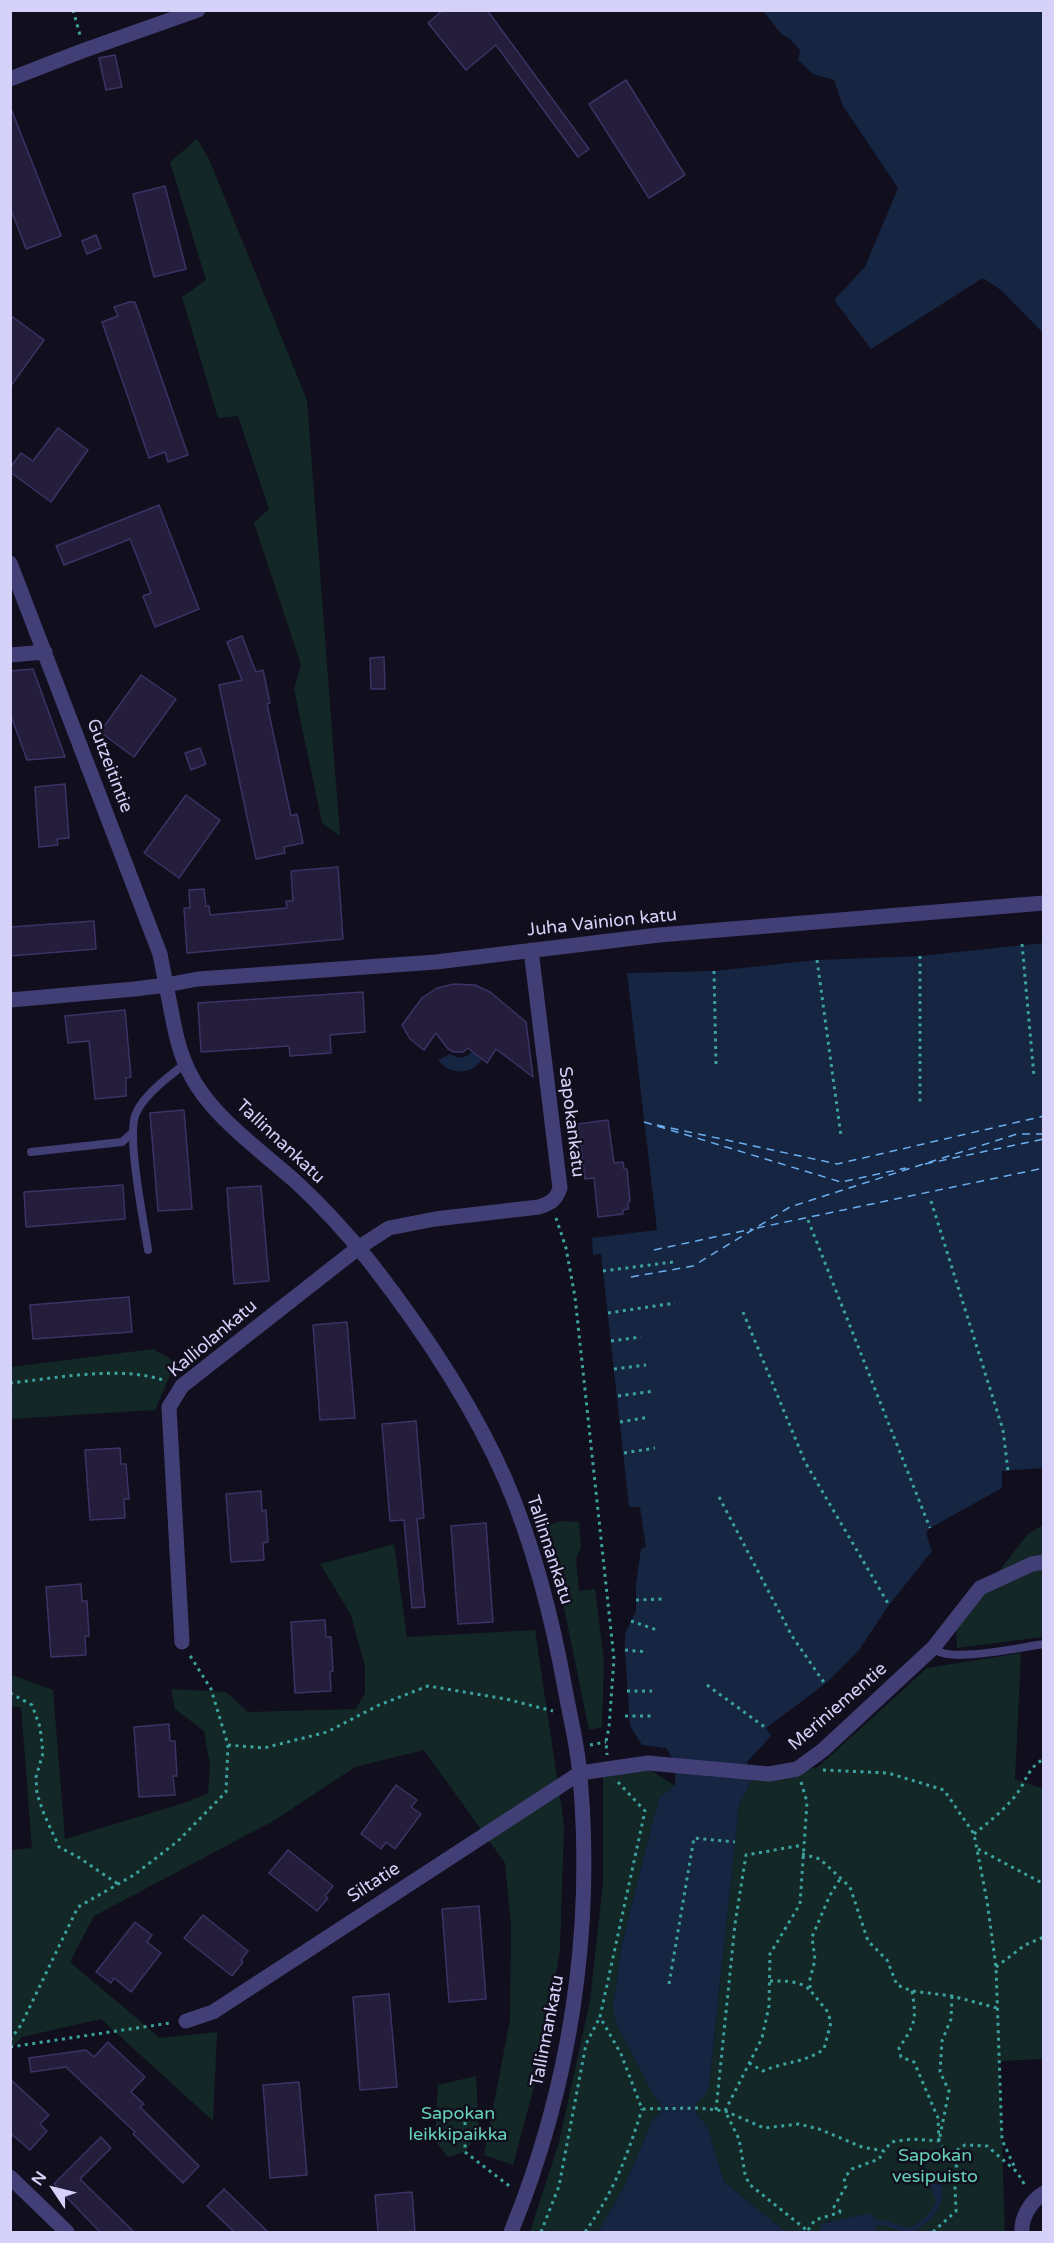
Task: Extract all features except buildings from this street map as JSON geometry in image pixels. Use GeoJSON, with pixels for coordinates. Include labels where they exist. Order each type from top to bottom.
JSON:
{"type":"FeatureCollection","features":[{"type":"Feature","properties":{"kind":"street"},"geometry":{"type":"LineString","coordinates":[[10,79],[198,10]]}},
{"type":"Feature","properties":{"kind":"street","name":"Gutzeitintie"},"geometry":{"type":"LineString","coordinates":[[10,563],[160,954],[166,985]]}},
{"type":"Feature","properties":{"kind":"street"},"geometry":{"type":"LineString","coordinates":[[10,655],[45,652]]}},
{"type":"Feature","properties":{"kind":"street","name":"Juha Vainion katu"},"geometry":{"type":"LineString","coordinates":[[10,1000],[135,989],[198,979],[436,962],[659,935],[1044,903]]}},
{"type":"Feature","properties":{"kind":"street","name":"Sapokankatu"},"geometry":{"type":"LineString","coordinates":[[531,950],[560,1188],[556,1198],[550,1204]]}},
{"type":"Feature","properties":{"kind":"street","name":"Tallinnankatu"},"geometry":{"type":"LineString","coordinates":[[166,985],[185,1064],[205,1096],[226,1119],[326,1211],[358,1248],[419,1329],[480,1428],[505,1479],[528,1537],[541,1582],[558,1648],[580,1773],[585,1860],[583,1913],[575,2000],[559,2083],[532,2181],[511,2232]]}},
{"type":"Feature","properties":{"kind":"street"},"geometry":{"type":"LineString","coordinates":[[358,1248],[388,1228],[435,1219],[550,1204]]}},
{"type":"Feature","properties":{"kind":"street","name":"Kalliolankatu"},"geometry":{"type":"LineString","coordinates":[[182,1642],[169,1407],[182,1386],[358,1248]]}},
{"type":"Feature","properties":{"kind":"street","name":"Meriniementie"},"geometry":{"type":"LineString","coordinates":[[580,1773],[648,1763],[769,1774],[797,1769],[823,1750],[933,1648],[980,1588],[1032,1564],[1044,1562]]}},
{"type":"Feature","properties":{"kind":"street","name":"Siltatie"},"geometry":{"type":"LineString","coordinates":[[186,2021],[213,2012],[580,1773]]}},
{"type":"Feature","properties":{"kind":"street"},"geometry":{"type":"LineString","coordinates":[[10,2177],[67,2232]]}},
{"type":"Feature","properties":{"kind":"street"},"geometry":{"type":"LineString","coordinates":[[1022,2232],[1022,2224],[1039,2196]]}},
{"type":"Feature","properties":{"kind":"lane"},"geometry":{"type":"LineString","coordinates":[[148,1250],[132,1133],[136,1112],[160,1083],[185,1064]]}},
{"type":"Feature","properties":{"kind":"lane"},"geometry":{"type":"LineString","coordinates":[[31,1152],[122,1142],[132,1133]]}},
{"type":"Feature","properties":{"kind":"lane"},"geometry":{"type":"LineString","coordinates":[[933,1648],[937,1653],[957,1656],[1044,1644]]}},
{"type":"Feature","properties":{"kind":"path"},"geometry":{"type":"LineString","coordinates":[[73,10],[79,28],[82,51]]}},
{"type":"Feature","properties":{"kind":"path"},"geometry":{"type":"LineString","coordinates":[[1022,944],[1034,1076]]}},
{"type":"Feature","properties":{"kind":"path"},"geometry":{"type":"LineString","coordinates":[[920,956],[920,1106]]}},
{"type":"Feature","properties":{"kind":"path"},"geometry":{"type":"LineString","coordinates":[[817,960],[841,1136]]}},
{"type":"Feature","properties":{"kind":"path"},"geometry":{"type":"LineString","coordinates":[[714,971],[716,1065]]}},
{"type":"Feature","properties":{"kind":"path"},"geometry":{"type":"LineString","coordinates":[[931,1201],[1003,1430],[1008,1471]]}},
{"type":"Feature","properties":{"kind":"path"},"geometry":{"type":"LineString","coordinates":[[542,2232],[559,2186],[586,2044],[600,2017],[645,1811],[608,1769],[606,1742],[614,1659],[575,1297],[566,1248],[550,1204]]}},
{"type":"Feature","properties":{"kind":"path"},"geometry":{"type":"LineString","coordinates":[[808,1220],[930,1528]]}},
{"type":"Feature","properties":{"kind":"path"},"geometry":{"type":"LineString","coordinates":[[603,1271],[673,1262]]}},
{"type":"Feature","properties":{"kind":"path"},"geometry":{"type":"LineString","coordinates":[[608,1313],[675,1303]]}},
{"type":"Feature","properties":{"kind":"path"},"geometry":{"type":"LineString","coordinates":[[742,1312],[805,1462],[889,1605]]}},
{"type":"Feature","properties":{"kind":"path"},"geometry":{"type":"LineString","coordinates":[[611,1341],[641,1337]]}},
{"type":"Feature","properties":{"kind":"path"},"geometry":{"type":"LineString","coordinates":[[615,1369],[646,1365]]}},
{"type":"Feature","properties":{"kind":"path"},"geometry":{"type":"LineString","coordinates":[[10,1383],[122,1373],[153,1376],[182,1386]]}},
{"type":"Feature","properties":{"kind":"path"},"geometry":{"type":"LineString","coordinates":[[618,1396],[655,1391]]}},
{"type":"Feature","properties":{"kind":"path"},"geometry":{"type":"LineString","coordinates":[[620,1422],[649,1417]]}},
{"type":"Feature","properties":{"kind":"path"},"geometry":{"type":"LineString","coordinates":[[624,1453],[655,1449]]}},
{"type":"Feature","properties":{"kind":"path"},"geometry":{"type":"LineString","coordinates":[[719,1497],[792,1636],[825,1684]]}},
{"type":"Feature","properties":{"kind":"path"},"geometry":{"type":"LineString","coordinates":[[636,1600],[664,1599]]}},
{"type":"Feature","properties":{"kind":"path"},"geometry":{"type":"LineString","coordinates":[[631,1621],[657,1630]]}},
{"type":"Feature","properties":{"kind":"path"},"geometry":{"type":"LineString","coordinates":[[10,2040],[21,2025],[78,1907],[134,1875],[178,1841],[225,1792],[228,1745],[211,1689],[182,1642]]}},
{"type":"Feature","properties":{"kind":"path"},"geometry":{"type":"LineString","coordinates":[[625,1650],[647,1653]]}},
{"type":"Feature","properties":{"kind":"path"},"geometry":{"type":"LineString","coordinates":[[708,1685],[766,1728]]}},
{"type":"Feature","properties":{"kind":"path"},"geometry":{"type":"LineString","coordinates":[[228,1745],[264,1748],[327,1732],[379,1705],[428,1686],[506,1699],[570,1715]]}},
{"type":"Feature","properties":{"kind":"path"},"geometry":{"type":"LineString","coordinates":[[627,1691],[652,1690]]}},
{"type":"Feature","properties":{"kind":"path"},"geometry":{"type":"LineString","coordinates":[[10,1693],[32,1705],[40,1726],[43,1753],[36,1777],[37,1794],[59,1846],[118,1884]]}},
{"type":"Feature","properties":{"kind":"path"},"geometry":{"type":"LineString","coordinates":[[625,1716],[655,1716]]}},
{"type":"Feature","properties":{"kind":"path"},"geometry":{"type":"LineString","coordinates":[[974,1834],[996,1816],[1017,1794],[1034,1764],[1044,1759]]}},
{"type":"Feature","properties":{"kind":"path"},"geometry":{"type":"LineString","coordinates":[[725,2111],[762,2038],[769,2006],[770,1954],[800,1904],[802,1845],[807,1802],[797,1769],[888,1773],[944,1790],[974,1834],[996,1967],[1002,2140],[1017,2172]]}},
{"type":"Feature","properties":{"kind":"path"},"geometry":{"type":"LineString","coordinates":[[669,1984],[694,1839],[735,1842]]}},
{"type":"Feature","properties":{"kind":"path"},"geometry":{"type":"LineString","coordinates":[[716,2110],[735,1924],[746,1855],[802,1845]]}},
{"type":"Feature","properties":{"kind":"path"},"geometry":{"type":"LineString","coordinates":[[978,1849],[1044,1884]]}},
{"type":"Feature","properties":{"kind":"path"},"geometry":{"type":"LineString","coordinates":[[802,1854],[820,1859],[850,1887],[868,1941],[887,1960],[897,1985],[912,1991],[952,1996],[997,2008]]}},
{"type":"Feature","properties":{"kind":"path"},"geometry":{"type":"LineString","coordinates":[[810,1990],[810,1979],[815,1960],[812,1937],[830,1895],[840,1879]]}},
{"type":"Feature","properties":{"kind":"path"},"geometry":{"type":"LineString","coordinates":[[996,1967],[1025,1945],[1044,1937]]}},
{"type":"Feature","properties":{"kind":"path"},"geometry":{"type":"LineString","coordinates":[[749,2063],[763,2071],[780,2063],[812,2058],[824,2049],[831,2022],[827,2011],[805,1986],[794,1982],[770,1981]]}},
{"type":"Feature","properties":{"kind":"path"},"geometry":{"type":"LineString","coordinates":[[912,1991],[915,2011],[913,2027],[899,2048],[901,2057],[914,2062],[938,2118],[939,2141],[957,2167],[956,2211],[933,2232]]}},
{"type":"Feature","properties":{"kind":"path"},"geometry":{"type":"LineString","coordinates":[[939,2141],[949,2091],[940,2072],[942,2041],[951,2019],[952,1996]]}},
{"type":"Feature","properties":{"kind":"path"},"geometry":{"type":"LineString","coordinates":[[585,2232],[602,2208],[625,2162],[642,2109],[621,2054],[600,2017]]}},
{"type":"Feature","properties":{"kind":"path"},"geometry":{"type":"LineString","coordinates":[[10,2048],[186,2021]]}},
{"type":"Feature","properties":{"kind":"path"},"geometry":{"type":"LineString","coordinates":[[642,2109],[699,2108],[725,2111],[764,2128],[799,2124],[819,2129],[862,2147],[884,2151]]}},
{"type":"Feature","properties":{"kind":"path"},"geometry":{"type":"LineString","coordinates":[[725,2111],[739,2139],[749,2184],[808,2231],[815,2220],[841,2212],[834,2207],[846,2186],[844,2178],[852,2169],[879,2159],[891,2142],[912,2139],[939,2141]]}},
{"type":"Feature","properties":{"kind":"path"},"geometry":{"type":"LineString","coordinates":[[465,2122],[465,2152],[513,2189]]}},
{"type":"Feature","properties":{"kind":"path"},"geometry":{"type":"LineString","coordinates":[[948,2156],[965,2145],[987,2146],[1017,2172],[1039,2196]]}},
{"type":"Feature","properties":{"kind":"green space"},"geometry":{"type":"Polygon","coordinates":[[[197,139],[209,159],[307,400],[340,836],[322,823],[294,689],[301,665],[254,523],[269,509],[238,416],[218,418],[182,297],[206,280],[170,162],[197,139]]]}},
{"type":"Feature","properties":{"kind":"green space"},"geometry":{"type":"Polygon","coordinates":[[[153,1349],[176,1362],[155,1410],[11,1419],[11,1367],[153,1349]]]}},
{"type":"Feature","properties":{"kind":"green space"},"geometry":{"type":"Polygon","coordinates":[[[560,1521],[579,1522],[581,1548],[576,1558],[579,1591],[595,1589],[604,1662],[602,1727],[589,1730],[560,1588],[542,1528],[560,1521]]]}},
{"type":"Feature","properties":{"kind":"green space"},"geometry":{"type":"Polygon","coordinates":[[[1043,1525],[1043,1637],[957,1648],[956,1626],[1028,1534],[1043,1525]]]}},
{"type":"Feature","properties":{"kind":"green space"},"geometry":{"type":"Polygon","coordinates":[[[394,1544],[407,1637],[535,1630],[564,1825],[560,1949],[544,2049],[513,2165],[484,2155],[510,2020],[511,1926],[505,1863],[424,1750],[355,1767],[275,1820],[94,1916],[70,1962],[160,2038],[217,2032],[213,2121],[101,2019],[22,2037],[11,2049],[11,1850],[32,1848],[21,1707],[11,1707],[10,1674],[53,1690],[65,1839],[187,1802],[208,1793],[210,1765],[204,1731],[175,1709],[171,1689],[226,1692],[248,1712],[356,1709],[365,1693],[365,1667],[351,1615],[320,1564],[394,1544]]]}},
{"type":"Feature","properties":{"kind":"green space","name":"Sapokan vesipuisto"},"geometry":{"type":"Polygon","coordinates":[[[1021,1653],[1015,1779],[1041,1788],[1043,1786],[1044,2059],[999,2061],[1005,2232],[876,2232],[877,2222],[852,2218],[838,2222],[829,2221],[820,2232],[786,2232],[724,2182],[708,2128],[696,2113],[696,2103],[709,2086],[739,1804],[752,1780],[818,1767],[927,1668],[1021,1653]]]}},
{"type":"Feature","properties":{"kind":"green space"},"geometry":{"type":"Polygon","coordinates":[[[649,1769],[675,1786],[659,1798],[622,1943],[613,2007],[653,2094],[661,2105],[660,2115],[653,2119],[625,2185],[598,2232],[530,2232],[559,2142],[590,2001],[603,1882],[603,1777],[649,1769]]]}},
{"type":"Feature","properties":{"kind":"green space","name":"Sapokan leikkipaikka"},"geometry":{"type":"Polygon","coordinates":[[[476,2076],[479,2132],[465,2152],[448,2157],[435,2141],[438,2085],[476,2076]]]}},
{"type":"Feature","properties":{"kind":"water"},"geometry":{"type":"Polygon","coordinates":[[[763,11],[1043,11],[1043,333],[1002,291],[983,278],[871,349],[834,300],[865,267],[898,188],[843,106],[834,80],[813,74],[798,60],[800,50],[790,39],[782,35],[763,11]]]}},
{"type":"Feature","properties":{"kind":"water"},"geometry":{"type":"Polygon","coordinates":[[[1043,943],[1043,1468],[1002,1471],[1002,1488],[930,1528],[926,1533],[932,1551],[889,1605],[859,1650],[825,1684],[766,1728],[771,1736],[747,1762],[752,1780],[739,1804],[709,2086],[705,2095],[696,2103],[696,2113],[708,2128],[724,2182],[786,2232],[598,2232],[625,2185],[653,2119],[660,2114],[661,2105],[616,2023],[613,2007],[622,1943],[659,1798],[675,1786],[674,1762],[666,1748],[642,1745],[630,1726],[625,1634],[636,1611],[636,1584],[641,1549],[646,1547],[640,1507],[629,1507],[601,1254],[593,1255],[592,1238],[657,1230],[627,973],[714,971],[817,960],[920,956],[1043,943]]]}},
{"type":"Feature","properties":{"kind":"water"},"geometry":{"type":"Polygon","coordinates":[[[472,1051],[482,1059],[478,1065],[467,1071],[448,1069],[438,1060],[450,1054],[465,1057],[472,1051]]]}},
{"type":"Feature","properties":{"kind":"water"},"geometry":{"type":"Polygon","coordinates":[[[944,2175],[941,2203],[937,2205],[928,2178],[944,2175]]]}},
{"type":"Feature","properties":{"kind":"water"},"geometry":{"type":"Polygon","coordinates":[[[870,2213],[877,2222],[876,2232],[820,2231],[821,2224],[870,2213]]]}},
{"type":"Feature","properties":{"kind":"waterway"},"geometry":{"type":"LineString","coordinates":[[877,2222],[910,2231],[929,2217],[937,2205]]}},
{"type":"Feature","properties":{"kind":"ferry route"},"geometry":{"type":"LineString","coordinates":[[657,1125],[837,1164],[1044,1116]]}},
{"type":"Feature","properties":{"kind":"ferry route"},"geometry":{"type":"LineString","coordinates":[[644,1122],[841,1182],[906,1168]]}},
{"type":"Feature","properties":{"kind":"ferry route"},"geometry":{"type":"LineString","coordinates":[[631,1277],[693,1266],[790,1207],[1017,1134],[1044,1134]]}},
{"type":"Feature","properties":{"kind":"ferry route"},"geometry":{"type":"LineString","coordinates":[[925,1164],[1044,1139]]}},
{"type":"Feature","properties":{"kind":"ferry route"},"geometry":{"type":"LineString","coordinates":[[757,1228],[1044,1168]]}},
{"type":"Feature","properties":{"kind":"ferry route"},"geometry":{"type":"LineString","coordinates":[[654,1250],[752,1229]]}}]}
